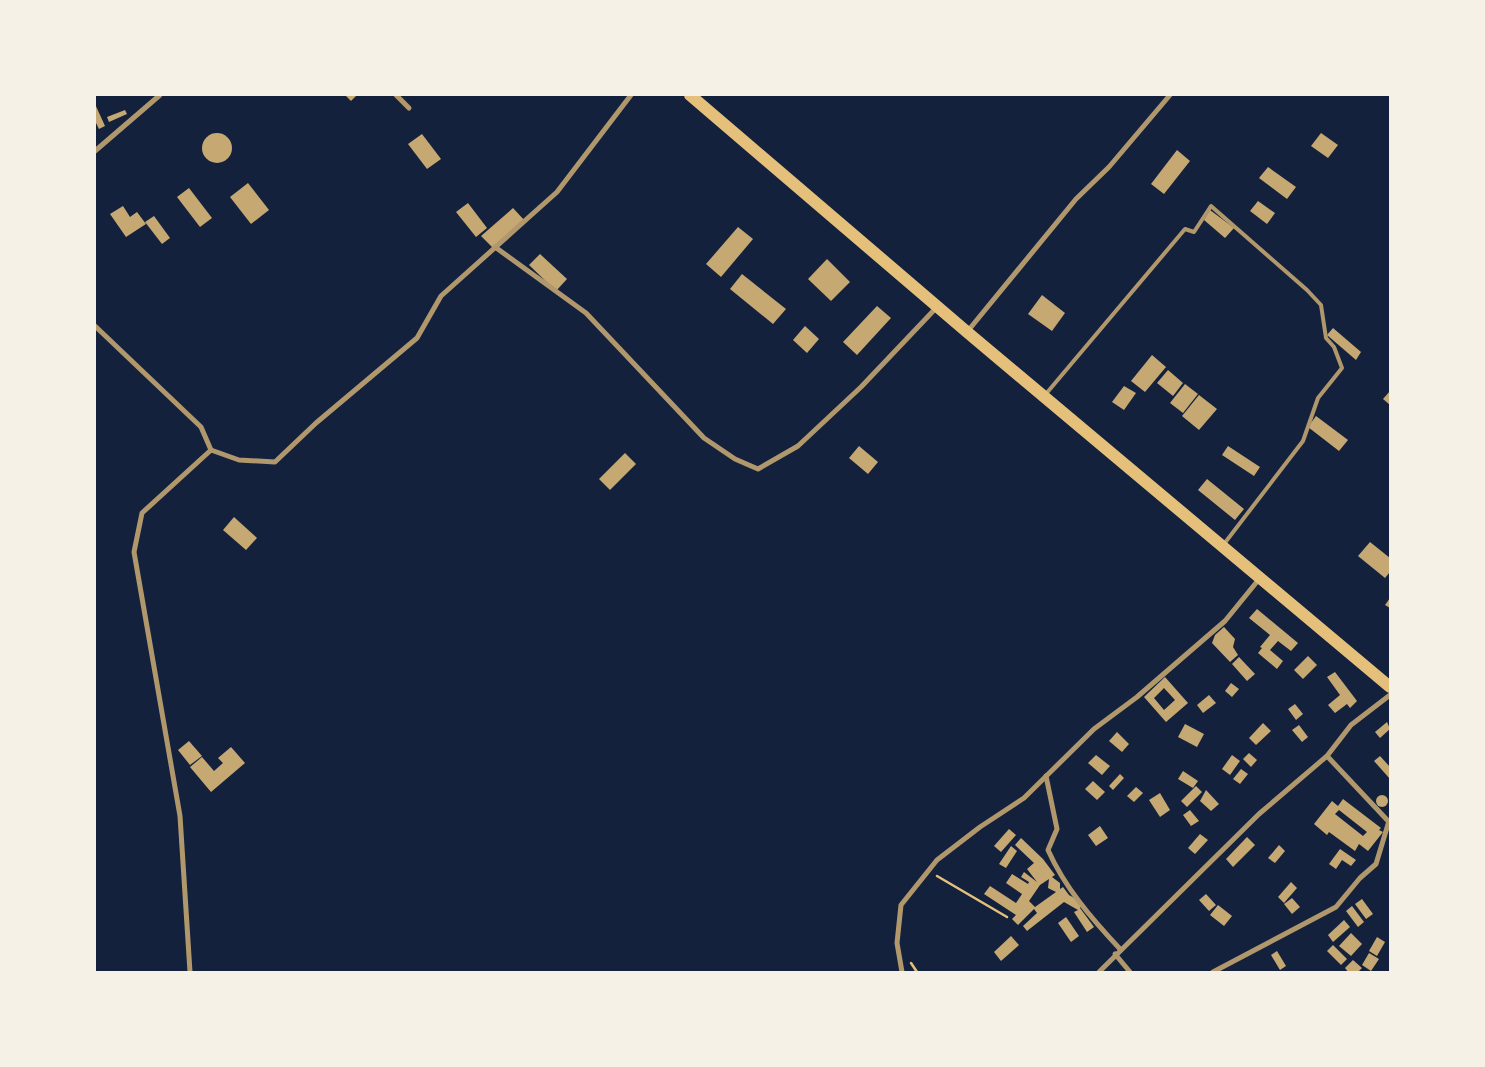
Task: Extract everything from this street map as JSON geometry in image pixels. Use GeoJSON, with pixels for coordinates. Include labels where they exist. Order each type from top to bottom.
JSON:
{"type":"FeatureCollection","features":[{"type":"Feature","properties":{"kind":"main road"},"geometry":{"type":"LineString","coordinates":[[690,95],[967,332],[1390,687]]}},
{"type":"Feature","properties":{"kind":"street"},"geometry":{"type":"LineString","coordinates":[[95,151],[160,95]]}},
{"type":"Feature","properties":{"kind":"street"},"geometry":{"type":"LineString","coordinates":[[396,95],[409,108]]}},
{"type":"Feature","properties":{"kind":"street"},"geometry":{"type":"LineString","coordinates":[[95,326],[201,427],[211,450],[239,460],[275,462],[316,423],[417,338],[441,296],[557,192],[631,95]]}},
{"type":"Feature","properties":{"kind":"street"},"geometry":{"type":"LineString","coordinates":[[967,332],[1076,199],[1109,167],[1170,95]]}},
{"type":"Feature","properties":{"kind":"street"},"geometry":{"type":"LineString","coordinates":[[495,247],[586,313],[704,438],[735,459],[758,469],[798,446],[861,387],[937,306]]}},
{"type":"Feature","properties":{"kind":"street"},"geometry":{"type":"LineString","coordinates":[[190,972],[180,816],[134,552],[142,513],[211,450]]}},
{"type":"Feature","properties":{"kind":"street"},"geometry":{"type":"LineString","coordinates":[[902,972],[897,943],[901,905],[937,860],[980,827],[1024,798],[1094,729],[1137,698],[1225,622],[1260,578]]}},
{"type":"Feature","properties":{"kind":"street"},"geometry":{"type":"LineString","coordinates":[[1099,972],[1120,949],[1259,814],[1327,756],[1351,725],[1390,695]]}},
{"type":"Feature","properties":{"kind":"street"},"geometry":{"type":"LineString","coordinates":[[1213,972],[1336,907],[1360,878],[1376,864],[1389,822],[1327,756]]}},
{"type":"Feature","properties":{"kind":"street"},"geometry":{"type":"LineString","coordinates":[[1046,776],[1057,829],[1048,850],[1055,866],[1085,912],[1120,949]]}},
{"type":"Feature","properties":{"kind":"street"},"geometry":{"type":"LineString","coordinates":[[1115,954],[1130,972]]}},
{"type":"Feature","properties":{"kind":"lane"},"geometry":{"type":"LineString","coordinates":[[1044,396],[1185,229],[1194,232],[1211,206],[1239,229],[1321,305],[1326,338],[1334,347],[1342,368],[1318,398],[1302,441],[1222,546]]}},
{"type":"Feature","properties":{"kind":"path"},"geometry":{"type":"LineString","coordinates":[[929,871],[1007,917]]}},
{"type":"Feature","properties":{"kind":"building"},"geometry":{"type":"Polygon","coordinates":[[[345,95],[357,95],[351,101],[345,95]]]}},
{"type":"Feature","properties":{"kind":"building"},"geometry":{"type":"Polygon","coordinates":[[[95,104],[105,126],[99,129],[95,121],[95,104]]]}},
{"type":"Feature","properties":{"kind":"building"},"geometry":{"type":"Polygon","coordinates":[[[125,110],[127,114],[109,122],[107,117],[125,110]]]}},
{"type":"Feature","properties":{"kind":"building"},"geometry":{"type":"Polygon","coordinates":[[[217,133],[228,137],[232,148],[228,159],[217,163],[206,159],[202,148],[206,137],[217,133]]]}},
{"type":"Feature","properties":{"kind":"building"},"geometry":{"type":"Polygon","coordinates":[[[1321,133],[1338,145],[1328,158],[1311,146],[1321,133]]]}},
{"type":"Feature","properties":{"kind":"building"},"geometry":{"type":"Polygon","coordinates":[[[422,134],[441,159],[427,169],[408,144],[422,134]]]}},
{"type":"Feature","properties":{"kind":"building"},"geometry":{"type":"Polygon","coordinates":[[[1177,150],[1190,161],[1164,194],[1151,184],[1177,150]]]}},
{"type":"Feature","properties":{"kind":"building"},"geometry":{"type":"Polygon","coordinates":[[[1268,167],[1296,187],[1287,199],[1259,178],[1268,167]]]}},
{"type":"Feature","properties":{"kind":"building"},"geometry":{"type":"Polygon","coordinates":[[[248,183],[269,210],[251,224],[230,197],[248,183]]]}},
{"type":"Feature","properties":{"kind":"building"},"geometry":{"type":"Polygon","coordinates":[[[189,188],[212,218],[200,227],[177,197],[189,188]]]}},
{"type":"Feature","properties":{"kind":"building"},"geometry":{"type":"Polygon","coordinates":[[[1258,201],[1275,213],[1267,224],[1250,211],[1258,201]]]}},
{"type":"Feature","properties":{"kind":"building"},"geometry":{"type":"Polygon","coordinates":[[[468,203],[487,228],[476,237],[456,212],[468,203]]]}},
{"type":"Feature","properties":{"kind":"building"},"geometry":{"type":"Polygon","coordinates":[[[123,206],[130,217],[137,212],[146,224],[126,237],[110,214],[123,206]]]}},
{"type":"Feature","properties":{"kind":"building"},"geometry":{"type":"Polygon","coordinates":[[[513,208],[525,221],[493,248],[481,236],[513,208]]]}},
{"type":"Feature","properties":{"kind":"building"},"geometry":{"type":"Polygon","coordinates":[[[1210,210],[1234,228],[1225,238],[1204,220],[1210,210]]]}},
{"type":"Feature","properties":{"kind":"building"},"geometry":{"type":"Polygon","coordinates":[[[154,216],[170,238],[162,244],[145,222],[154,216]]]}},
{"type":"Feature","properties":{"kind":"building"},"geometry":{"type":"Polygon","coordinates":[[[738,227],[753,239],[721,277],[706,264],[738,227]]]}},
{"type":"Feature","properties":{"kind":"building"},"geometry":{"type":"Polygon","coordinates":[[[540,254],[567,279],[556,291],[529,265],[540,254]]]}},
{"type":"Feature","properties":{"kind":"building"},"geometry":{"type":"Polygon","coordinates":[[[827,259],[850,282],[831,301],[808,279],[827,259]]]}},
{"type":"Feature","properties":{"kind":"building"},"geometry":{"type":"Polygon","coordinates":[[[742,274],[786,309],[773,324],[730,289],[742,274]]]}},
{"type":"Feature","properties":{"kind":"building"},"geometry":{"type":"Polygon","coordinates":[[[1042,295],[1065,313],[1052,331],[1028,314],[1042,295]]]}},
{"type":"Feature","properties":{"kind":"building"},"geometry":{"type":"Polygon","coordinates":[[[877,306],[891,318],[857,355],[843,342],[877,306]]]}},
{"type":"Feature","properties":{"kind":"building"},"geometry":{"type":"Polygon","coordinates":[[[805,326],[819,339],[807,353],[793,340],[805,326]]]}},
{"type":"Feature","properties":{"kind":"building"},"geometry":{"type":"Polygon","coordinates":[[[1333,328],[1361,352],[1356,360],[1327,335],[1333,328]]]}},
{"type":"Feature","properties":{"kind":"building"},"geometry":{"type":"Polygon","coordinates":[[[1152,355],[1166,367],[1145,392],[1131,381],[1152,355]]]}},
{"type":"Feature","properties":{"kind":"building"},"geometry":{"type":"Polygon","coordinates":[[[1168,370],[1183,383],[1173,396],[1157,383],[1168,370]]]}},
{"type":"Feature","properties":{"kind":"building"},"geometry":{"type":"Polygon","coordinates":[[[1185,384],[1198,394],[1183,413],[1170,403],[1185,384]]]}},
{"type":"Feature","properties":{"kind":"building"},"geometry":{"type":"Polygon","coordinates":[[[1124,386],[1136,393],[1124,410],[1112,402],[1124,386]]]}},
{"type":"Feature","properties":{"kind":"building"},"geometry":{"type":"Polygon","coordinates":[[[1390,391],[1390,405],[1383,399],[1390,391]]]}},
{"type":"Feature","properties":{"kind":"building"},"geometry":{"type":"Polygon","coordinates":[[[1199,395],[1217,409],[1199,430],[1182,416],[1199,395]]]}},
{"type":"Feature","properties":{"kind":"building"},"geometry":{"type":"Polygon","coordinates":[[[1316,416],[1348,440],[1339,451],[1308,427],[1316,416]]]}},
{"type":"Feature","properties":{"kind":"building"},"geometry":{"type":"Polygon","coordinates":[[[859,446],[878,462],[868,474],[849,458],[859,446]]]}},
{"type":"Feature","properties":{"kind":"building"},"geometry":{"type":"Polygon","coordinates":[[[1228,446],[1260,467],[1254,476],[1222,455],[1228,446]]]}},
{"type":"Feature","properties":{"kind":"building"},"geometry":{"type":"Polygon","coordinates":[[[625,453],[636,464],[610,490],[599,479],[625,453]]]}},
{"type":"Feature","properties":{"kind":"building"},"geometry":{"type":"Polygon","coordinates":[[[1207,479],[1244,509],[1235,520],[1198,490],[1207,479]]]}},
{"type":"Feature","properties":{"kind":"building"},"geometry":{"type":"Polygon","coordinates":[[[234,517],[257,538],[246,550],[223,530],[234,517]]]}},
{"type":"Feature","properties":{"kind":"building"},"geometry":{"type":"Polygon","coordinates":[[[1370,542],[1390,558],[1390,572],[1385,578],[1358,556],[1370,542]]]}},
{"type":"Feature","properties":{"kind":"building"},"geometry":{"type":"Polygon","coordinates":[[[1390,598],[1390,608],[1385,605],[1390,598]]]}},
{"type":"Feature","properties":{"kind":"building"},"geometry":{"type":"Polygon","coordinates":[[[1257,609],[1298,643],[1291,651],[1278,641],[1270,650],[1283,661],[1277,669],[1258,653],[1262,648],[1260,647],[1270,635],[1249,618],[1257,609]]]}},
{"type":"Feature","properties":{"kind":"building"},"geometry":{"type":"Polygon","coordinates":[[[1224,627],[1235,639],[1233,647],[1238,655],[1230,662],[1212,643],[1215,635],[1224,627]]]}},
{"type":"Feature","properties":{"kind":"building"},"geometry":{"type":"Polygon","coordinates":[[[1308,656],[1317,665],[1303,679],[1294,670],[1308,656]]]}},
{"type":"Feature","properties":{"kind":"building"},"geometry":{"type":"Polygon","coordinates":[[[1239,657],[1255,674],[1247,681],[1232,664],[1239,657]]]}},
{"type":"Feature","properties":{"kind":"building"},"geometry":{"type":"Polygon","coordinates":[[[1335,672],[1357,701],[1350,708],[1347,704],[1335,713],[1328,705],[1340,695],[1327,677],[1335,672]]]}},
{"type":"Feature","properties":{"kind":"building"},"geometry":{"type":"Polygon","coordinates":[[[1165,677],[1188,703],[1166,722],[1144,697],[1165,677]],[[1164,688],[1154,698],[1164,710],[1175,700],[1164,688]]]}},
{"type":"Feature","properties":{"kind":"building"},"geometry":{"type":"Polygon","coordinates":[[[1231,683],[1239,689],[1232,697],[1225,691],[1231,683]]]}},
{"type":"Feature","properties":{"kind":"building"},"geometry":{"type":"Polygon","coordinates":[[[1209,695],[1216,703],[1203,713],[1197,705],[1209,695]]]}},
{"type":"Feature","properties":{"kind":"building"},"geometry":{"type":"Polygon","coordinates":[[[1295,704],[1303,714],[1296,720],[1288,709],[1295,704]]]}},
{"type":"Feature","properties":{"kind":"building"},"geometry":{"type":"Polygon","coordinates":[[[1387,722],[1390,729],[1380,738],[1375,732],[1387,722]]]}},
{"type":"Feature","properties":{"kind":"building"},"geometry":{"type":"Polygon","coordinates":[[[1263,723],[1271,731],[1256,745],[1249,738],[1263,723]]]}},
{"type":"Feature","properties":{"kind":"building"},"geometry":{"type":"Polygon","coordinates":[[[1185,724],[1204,734],[1197,747],[1178,737],[1185,724]]]}},
{"type":"Feature","properties":{"kind":"building"},"geometry":{"type":"Polygon","coordinates":[[[1299,725],[1308,737],[1302,742],[1292,730],[1299,725]]]}},
{"type":"Feature","properties":{"kind":"building"},"geometry":{"type":"Polygon","coordinates":[[[1117,732],[1129,744],[1122,752],[1109,741],[1117,732]]]}},
{"type":"Feature","properties":{"kind":"building"},"geometry":{"type":"Polygon","coordinates":[[[189,741],[202,756],[190,765],[178,750],[189,741]]]}},
{"type":"Feature","properties":{"kind":"building"},"geometry":{"type":"Polygon","coordinates":[[[231,747],[245,763],[211,792],[190,767],[202,757],[214,771],[223,763],[218,758],[231,747]]]}},
{"type":"Feature","properties":{"kind":"building"},"geometry":{"type":"Polygon","coordinates":[[[1249,753],[1257,760],[1251,767],[1243,759],[1249,753]]]}},
{"type":"Feature","properties":{"kind":"building"},"geometry":{"type":"Polygon","coordinates":[[[1096,755],[1110,766],[1102,775],[1088,763],[1096,755]]]}},
{"type":"Feature","properties":{"kind":"building"},"geometry":{"type":"Polygon","coordinates":[[[1232,755],[1240,761],[1230,775],[1222,769],[1232,755]]]}},
{"type":"Feature","properties":{"kind":"building"},"geometry":{"type":"Polygon","coordinates":[[[1380,756],[1390,767],[1390,779],[1374,761],[1380,756]]]}},
{"type":"Feature","properties":{"kind":"building"},"geometry":{"type":"Polygon","coordinates":[[[1241,769],[1248,774],[1240,784],[1233,779],[1241,769]]]}},
{"type":"Feature","properties":{"kind":"building"},"geometry":{"type":"Polygon","coordinates":[[[1183,771],[1198,781],[1193,788],[1178,779],[1183,771]]]}},
{"type":"Feature","properties":{"kind":"building"},"geometry":{"type":"Polygon","coordinates":[[[1120,774],[1124,778],[1113,790],[1109,786],[1120,774]]]}},
{"type":"Feature","properties":{"kind":"building"},"geometry":{"type":"Polygon","coordinates":[[[1093,781],[1105,792],[1097,800],[1085,789],[1093,781]]]}},
{"type":"Feature","properties":{"kind":"building"},"geometry":{"type":"Polygon","coordinates":[[[1196,786],[1202,792],[1187,807],[1181,801],[1196,786]]]}},
{"type":"Feature","properties":{"kind":"building"},"geometry":{"type":"Polygon","coordinates":[[[1136,787],[1143,793],[1134,802],[1127,796],[1136,787]]]}},
{"type":"Feature","properties":{"kind":"building"},"geometry":{"type":"Polygon","coordinates":[[[1206,790],[1219,804],[1211,811],[1200,801],[1206,790]]]}},
{"type":"Feature","properties":{"kind":"building"},"geometry":{"type":"Polygon","coordinates":[[[1160,793],[1170,810],[1160,817],[1149,800],[1160,793]]]}},
{"type":"Feature","properties":{"kind":"building"},"geometry":{"type":"Polygon","coordinates":[[[1382,795],[1388,801],[1382,807],[1376,801],[1382,795]]]}},
{"type":"Feature","properties":{"kind":"building"},"geometry":{"type":"Polygon","coordinates":[[[1343,799],[1381,828],[1379,830],[1383,832],[1368,851],[1359,844],[1355,851],[1329,832],[1327,835],[1314,824],[1332,801],[1338,806],[1343,799]],[[1339,810],[1335,814],[1363,836],[1367,832],[1339,810]]]}},
{"type":"Feature","properties":{"kind":"building"},"geometry":{"type":"Polygon","coordinates":[[[1190,810],[1199,821],[1191,826],[1183,815],[1190,810]]]}},
{"type":"Feature","properties":{"kind":"building"},"geometry":{"type":"Polygon","coordinates":[[[1100,826],[1108,838],[1096,846],[1088,835],[1100,826]]]}},
{"type":"Feature","properties":{"kind":"building"},"geometry":{"type":"Polygon","coordinates":[[[1009,829],[1016,835],[1001,852],[994,846],[1009,829]]]}},
{"type":"Feature","properties":{"kind":"building"},"geometry":{"type":"Polygon","coordinates":[[[1200,834],[1208,840],[1195,854],[1188,848],[1200,834]]]}},
{"type":"Feature","properties":{"kind":"building"},"geometry":{"type":"Polygon","coordinates":[[[1247,837],[1255,845],[1233,867],[1226,859],[1247,837]]]}},
{"type":"Feature","properties":{"kind":"building"},"geometry":{"type":"Polygon","coordinates":[[[1021,838],[1043,859],[1055,875],[1052,877],[1060,883],[1060,889],[1063,887],[1069,895],[1083,903],[1080,908],[1094,927],[1087,932],[1074,912],[1078,910],[1064,902],[1027,931],[1023,926],[1037,913],[1034,909],[1018,925],[1012,919],[1016,915],[984,894],[990,886],[1016,903],[1022,894],[1006,883],[1012,874],[1028,884],[1029,882],[1021,877],[1024,872],[1037,882],[1027,869],[1034,863],[1015,845],[1021,838]],[[1049,879],[1040,885],[1029,901],[1035,907],[1056,892],[1048,888],[1049,879]]]}},
{"type":"Feature","properties":{"kind":"building"},"geometry":{"type":"Polygon","coordinates":[[[1279,845],[1285,851],[1275,863],[1268,858],[1279,845]]]}},
{"type":"Feature","properties":{"kind":"building"},"geometry":{"type":"Polygon","coordinates":[[[1011,846],[1017,851],[1006,868],[999,864],[1011,846]]]}},
{"type":"Feature","properties":{"kind":"building"},"geometry":{"type":"Polygon","coordinates":[[[1340,849],[1356,860],[1351,866],[1342,860],[1336,869],[1329,864],[1340,849]]]}},
{"type":"Feature","properties":{"kind":"building"},"geometry":{"type":"Polygon","coordinates":[[[1291,882],[1297,888],[1284,903],[1278,897],[1291,882]]]}},
{"type":"Feature","properties":{"kind":"building"},"geometry":{"type":"Polygon","coordinates":[[[1206,894],[1216,905],[1209,911],[1199,900],[1206,894]]]}},
{"type":"Feature","properties":{"kind":"building"},"geometry":{"type":"Polygon","coordinates":[[[1292,898],[1300,907],[1292,914],[1284,904],[1292,898]]]}},
{"type":"Feature","properties":{"kind":"building"},"geometry":{"type":"Polygon","coordinates":[[[1362,899],[1373,914],[1366,919],[1355,904],[1362,899]]]}},
{"type":"Feature","properties":{"kind":"building"},"geometry":{"type":"Polygon","coordinates":[[[1218,905],[1232,916],[1224,926],[1210,915],[1218,905]]]}},
{"type":"Feature","properties":{"kind":"building"},"geometry":{"type":"Polygon","coordinates":[[[1352,906],[1364,922],[1358,927],[1346,911],[1352,906]]]}},
{"type":"Feature","properties":{"kind":"building"},"geometry":{"type":"Polygon","coordinates":[[[1066,917],[1079,936],[1071,942],[1058,923],[1066,917]]]}},
{"type":"Feature","properties":{"kind":"building"},"geometry":{"type":"Polygon","coordinates":[[[1344,920],[1350,927],[1333,942],[1328,935],[1344,920]]]}},
{"type":"Feature","properties":{"kind":"building"},"geometry":{"type":"Polygon","coordinates":[[[1351,933],[1362,944],[1351,956],[1339,946],[1351,933]]]}},
{"type":"Feature","properties":{"kind":"building"},"geometry":{"type":"Polygon","coordinates":[[[1011,936],[1019,945],[1001,961],[994,952],[1011,936]]]}},
{"type":"Feature","properties":{"kind":"building"},"geometry":{"type":"Polygon","coordinates":[[[1377,937],[1385,942],[1377,956],[1369,951],[1377,937]]]}},
{"type":"Feature","properties":{"kind":"building"},"geometry":{"type":"Polygon","coordinates":[[[1333,945],[1347,959],[1341,965],[1327,951],[1333,945]]]}},
{"type":"Feature","properties":{"kind":"building"},"geometry":{"type":"Polygon","coordinates":[[[1277,951],[1286,966],[1280,970],[1271,955],[1277,951]]]}},
{"type":"Feature","properties":{"kind":"building"},"geometry":{"type":"Polygon","coordinates":[[[1369,953],[1379,959],[1371,971],[1362,965],[1369,953]]]}},
{"type":"Feature","properties":{"kind":"building"},"geometry":{"type":"Polygon","coordinates":[[[1353,960],[1362,968],[1358,972],[1348,972],[1345,968],[1353,960]]]}}]}
